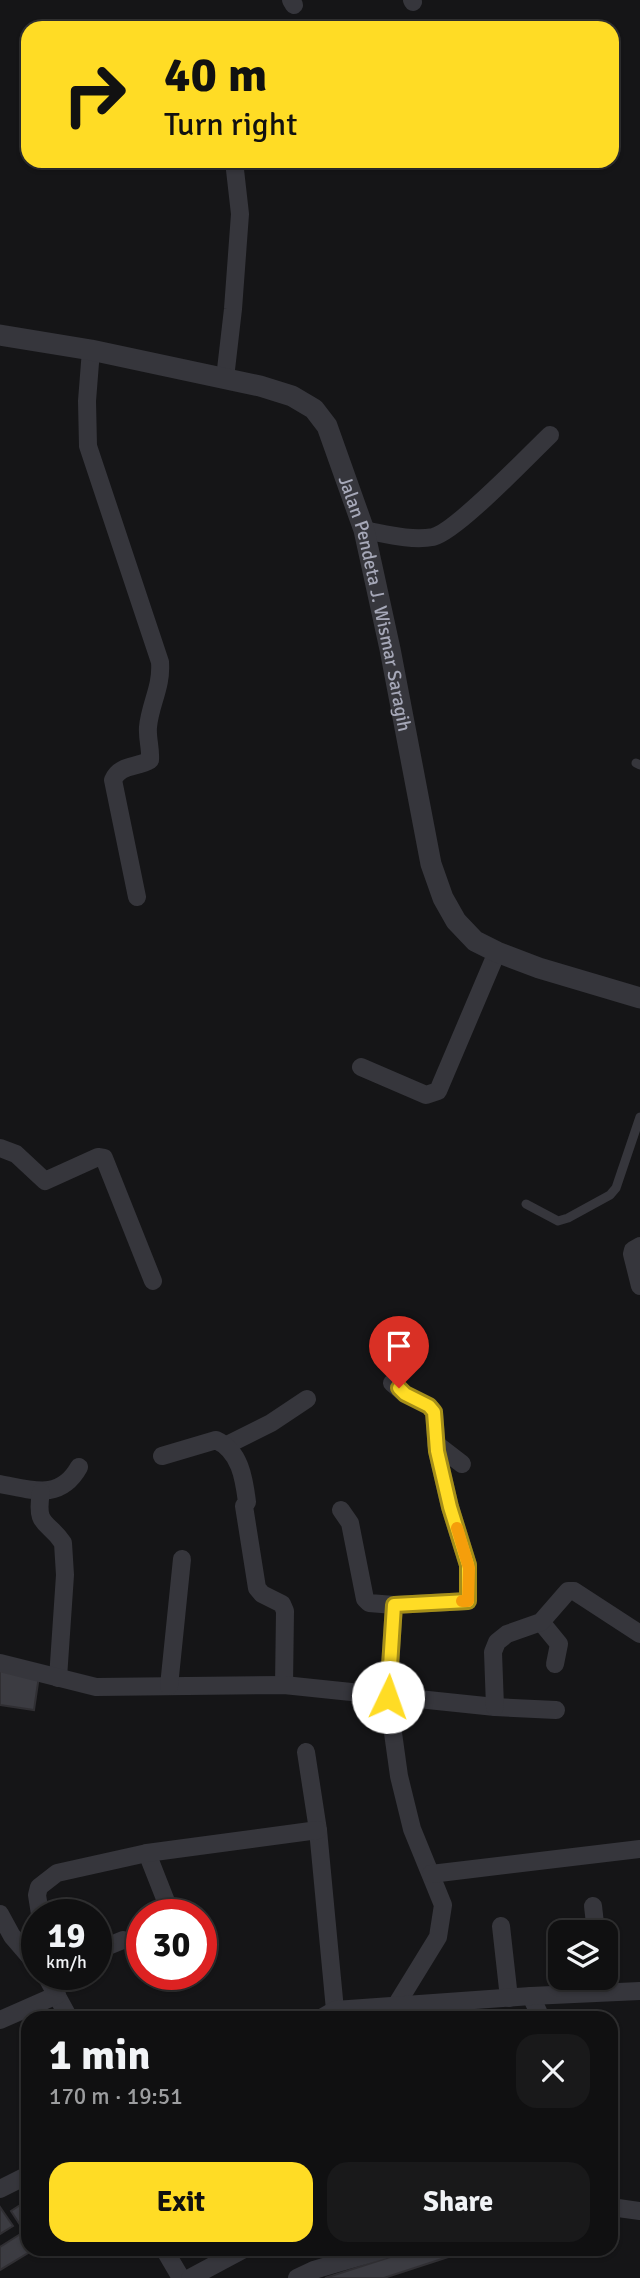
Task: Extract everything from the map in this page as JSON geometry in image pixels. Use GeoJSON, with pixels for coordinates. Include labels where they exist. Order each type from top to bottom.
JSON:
{"type":"FeatureCollection","features":[{"type":"Feature","properties":{"kind":"street"},"geometry":{"type":"LineString","coordinates":[[225,379],[240,214],[235,168]]}},
{"type":"Feature","properties":{"kind":"street","name":"Jalan Pendeta J. Wismar Saragih"},"geometry":{"type":"LineString","coordinates":[[0,335],[91,350],[260,386],[292,396],[314,409],[327,426],[364,530],[431,864],[443,898],[456,921],[475,941],[497,952],[539,968],[638,993]]}},
{"type":"Feature","properties":{"kind":"street"},"geometry":{"type":"LineString","coordinates":[[91,350],[87,401],[88,446],[160,662],[161,678],[150,713],[148,730],[150,760],[122,769],[116,773],[113,780],[137,897]]}},
{"type":"Feature","properties":{"kind":"street"},"geometry":{"type":"LineString","coordinates":[[364,530],[419,538],[435,537],[444,533],[550,435]]}},
{"type":"Feature","properties":{"kind":"street"},"geometry":{"type":"LineString","coordinates":[[360,1067],[426,1095],[439,1091],[497,952]]}},
{"type":"Feature","properties":{"kind":"street"},"geometry":{"type":"LineString","coordinates":[[0,1148],[16,1154],[46,1181],[97,1157],[104,1158],[153,1281]]}},
{"type":"Feature","properties":{"kind":"street"},"geometry":{"type":"LineString","coordinates":[[640,1246],[633,1250],[632,1254],[640,1286]]}},
{"type":"Feature","properties":{"kind":"street"},"geometry":{"type":"LineString","coordinates":[[341,1510],[350,1523],[365,1599],[370,1604],[468,1601],[468,1565],[450,1507],[436,1444],[432,1409],[405,1394],[392,1383]]}},
{"type":"Feature","properties":{"kind":"street"},"geometry":{"type":"LineString","coordinates":[[227,1445],[271,1423],[307,1399]]}},
{"type":"Feature","properties":{"kind":"street"},"geometry":{"type":"LineString","coordinates":[[162,1456],[216,1440],[227,1445],[234,1455],[244,1480],[247,1502],[244,1506],[257,1588],[284,1608],[284,1685]]}},
{"type":"Feature","properties":{"kind":"street"},"geometry":{"type":"LineString","coordinates":[[436,1444],[462,1464]]}},
{"type":"Feature","properties":{"kind":"street"},"geometry":{"type":"LineString","coordinates":[[0,1484],[41,1492],[65,1485],[79,1466]]}},
{"type":"Feature","properties":{"kind":"street"},"geometry":{"type":"LineString","coordinates":[[41,1492],[40,1516],[63,1544],[65,1575],[58,1678]]}},
{"type":"Feature","properties":{"kind":"street"},"geometry":{"type":"LineString","coordinates":[[170,1686],[182,1559]]}},
{"type":"Feature","properties":{"kind":"street"},"geometry":{"type":"LineString","coordinates":[[495,1707],[493,1652],[497,1642],[507,1634],[541,1622],[565,1592],[570,1590],[640,1634]]}},
{"type":"Feature","properties":{"kind":"street"},"geometry":{"type":"LineString","coordinates":[[394,1605],[388,1697],[399,1776],[412,1829],[442,1900],[441,1931],[395,2007]]}},
{"type":"Feature","properties":{"kind":"street"},"geometry":{"type":"LineString","coordinates":[[541,1622],[559,1644],[555,1664]]}},
{"type":"Feature","properties":{"kind":"street"},"geometry":{"type":"LineString","coordinates":[[0,1663],[96,1687],[284,1685],[495,1707],[556,1710]]}},
{"type":"Feature","properties":{"kind":"street"},"geometry":{"type":"LineString","coordinates":[[306,1752],[318,1830],[328,2011]]}},
{"type":"Feature","properties":{"kind":"street"},"geometry":{"type":"LineString","coordinates":[[38,1899],[39,1887],[57,1873],[147,1853],[318,1830]]}},
{"type":"Feature","properties":{"kind":"street"},"geometry":{"type":"LineString","coordinates":[[430,1874],[640,1849]]}},
{"type":"Feature","properties":{"kind":"street"},"geometry":{"type":"LineString","coordinates":[[147,1853],[164,1899]]}},
{"type":"Feature","properties":{"kind":"street"},"geometry":{"type":"LineString","coordinates":[[593,1906],[595,1920]]}},
{"type":"Feature","properties":{"kind":"street"},"geometry":{"type":"LineString","coordinates":[[0,1914],[21,1946]]}},
{"type":"Feature","properties":{"kind":"street"},"geometry":{"type":"LineString","coordinates":[[501,1926],[509,1998]]}},
{"type":"Feature","properties":{"kind":"street"},"geometry":{"type":"LineString","coordinates":[[112,1944],[123,1940]]}},
{"type":"Feature","properties":{"kind":"street"},"geometry":{"type":"LineString","coordinates":[[618,1988],[640,1991]]}},
{"type":"Feature","properties":{"kind":"street"},"geometry":{"type":"LineString","coordinates":[[0,2020],[38,1990]]}},
{"type":"Feature","properties":{"kind":"street"},"geometry":{"type":"LineString","coordinates":[[55,1990],[65,2011]]}},
{"type":"Feature","properties":{"kind":"street"},"geometry":{"type":"LineString","coordinates":[[357,2011],[531,1996],[570,1990]]}},
{"type":"Feature","properties":{"kind":"street"},"geometry":{"type":"LineString","coordinates":[[531,1996],[538,2011]]}},
{"type":"Feature","properties":{"kind":"street"},"geometry":{"type":"LineString","coordinates":[[0,2189],[21,2178]]}},
{"type":"Feature","properties":{"kind":"street"},"geometry":{"type":"LineString","coordinates":[[618,2208],[640,2211]]}},
{"type":"Feature","properties":{"kind":"street"},"geometry":{"type":"LineString","coordinates":[[168,2256],[181,2278]]}},
{"type":"Feature","properties":{"kind":"street"},"geometry":{"type":"LineString","coordinates":[[190,2278],[231,2256]]}},
{"type":"Feature","properties":{"kind":"street"},"geometry":{"type":"LineString","coordinates":[[297,2278],[364,2256]]}},
{"type":"Feature","properties":{"kind":"lane"},"geometry":{"type":"LineString","coordinates":[[526,1204],[558,1221],[610,1195],[616,1188],[640,1117]]}},
{"type":"Feature","properties":{"kind":"building"},"geometry":{"type":"Polygon","coordinates":[[[0,1669],[39,1676],[34,1710],[0,1705],[0,1669]]]}},
{"type":"Feature","properties":{"kind":"building"},"geometry":{"type":"Polygon","coordinates":[[[21,2205],[21,2226],[11,2211],[21,2205]]]}},
{"type":"Feature","properties":{"kind":"building"},"geometry":{"type":"Polygon","coordinates":[[[0,2207],[13,2226],[0,2234],[0,2207]]]}},
{"type":"Feature","properties":{"kind":"building"},"geometry":{"type":"Polygon","coordinates":[[[21,2234],[23,2256],[0,2270],[0,2247],[21,2234]]]}},
{"type":"Feature","properties":{"kind":"building"},"geometry":{"type":"Polygon","coordinates":[[[393,2256],[448,2257],[384,2278],[325,2278],[393,2256]]]}},
{"type":"Feature","properties":{"kind":"slow traffic"},"geometry":{"type":"LineString","coordinates":[[457,1528],[469,1568],[468,1601],[462,1601]]}},
{"type":"Feature","properties":{"kind":"route"},"geometry":{"type":"LineString","coordinates":[[388,1697],[394,1605],[468,1601],[469,1568],[450,1507],[437,1451],[434,1412],[429,1406],[401,1392],[399,1388]]}}]}
